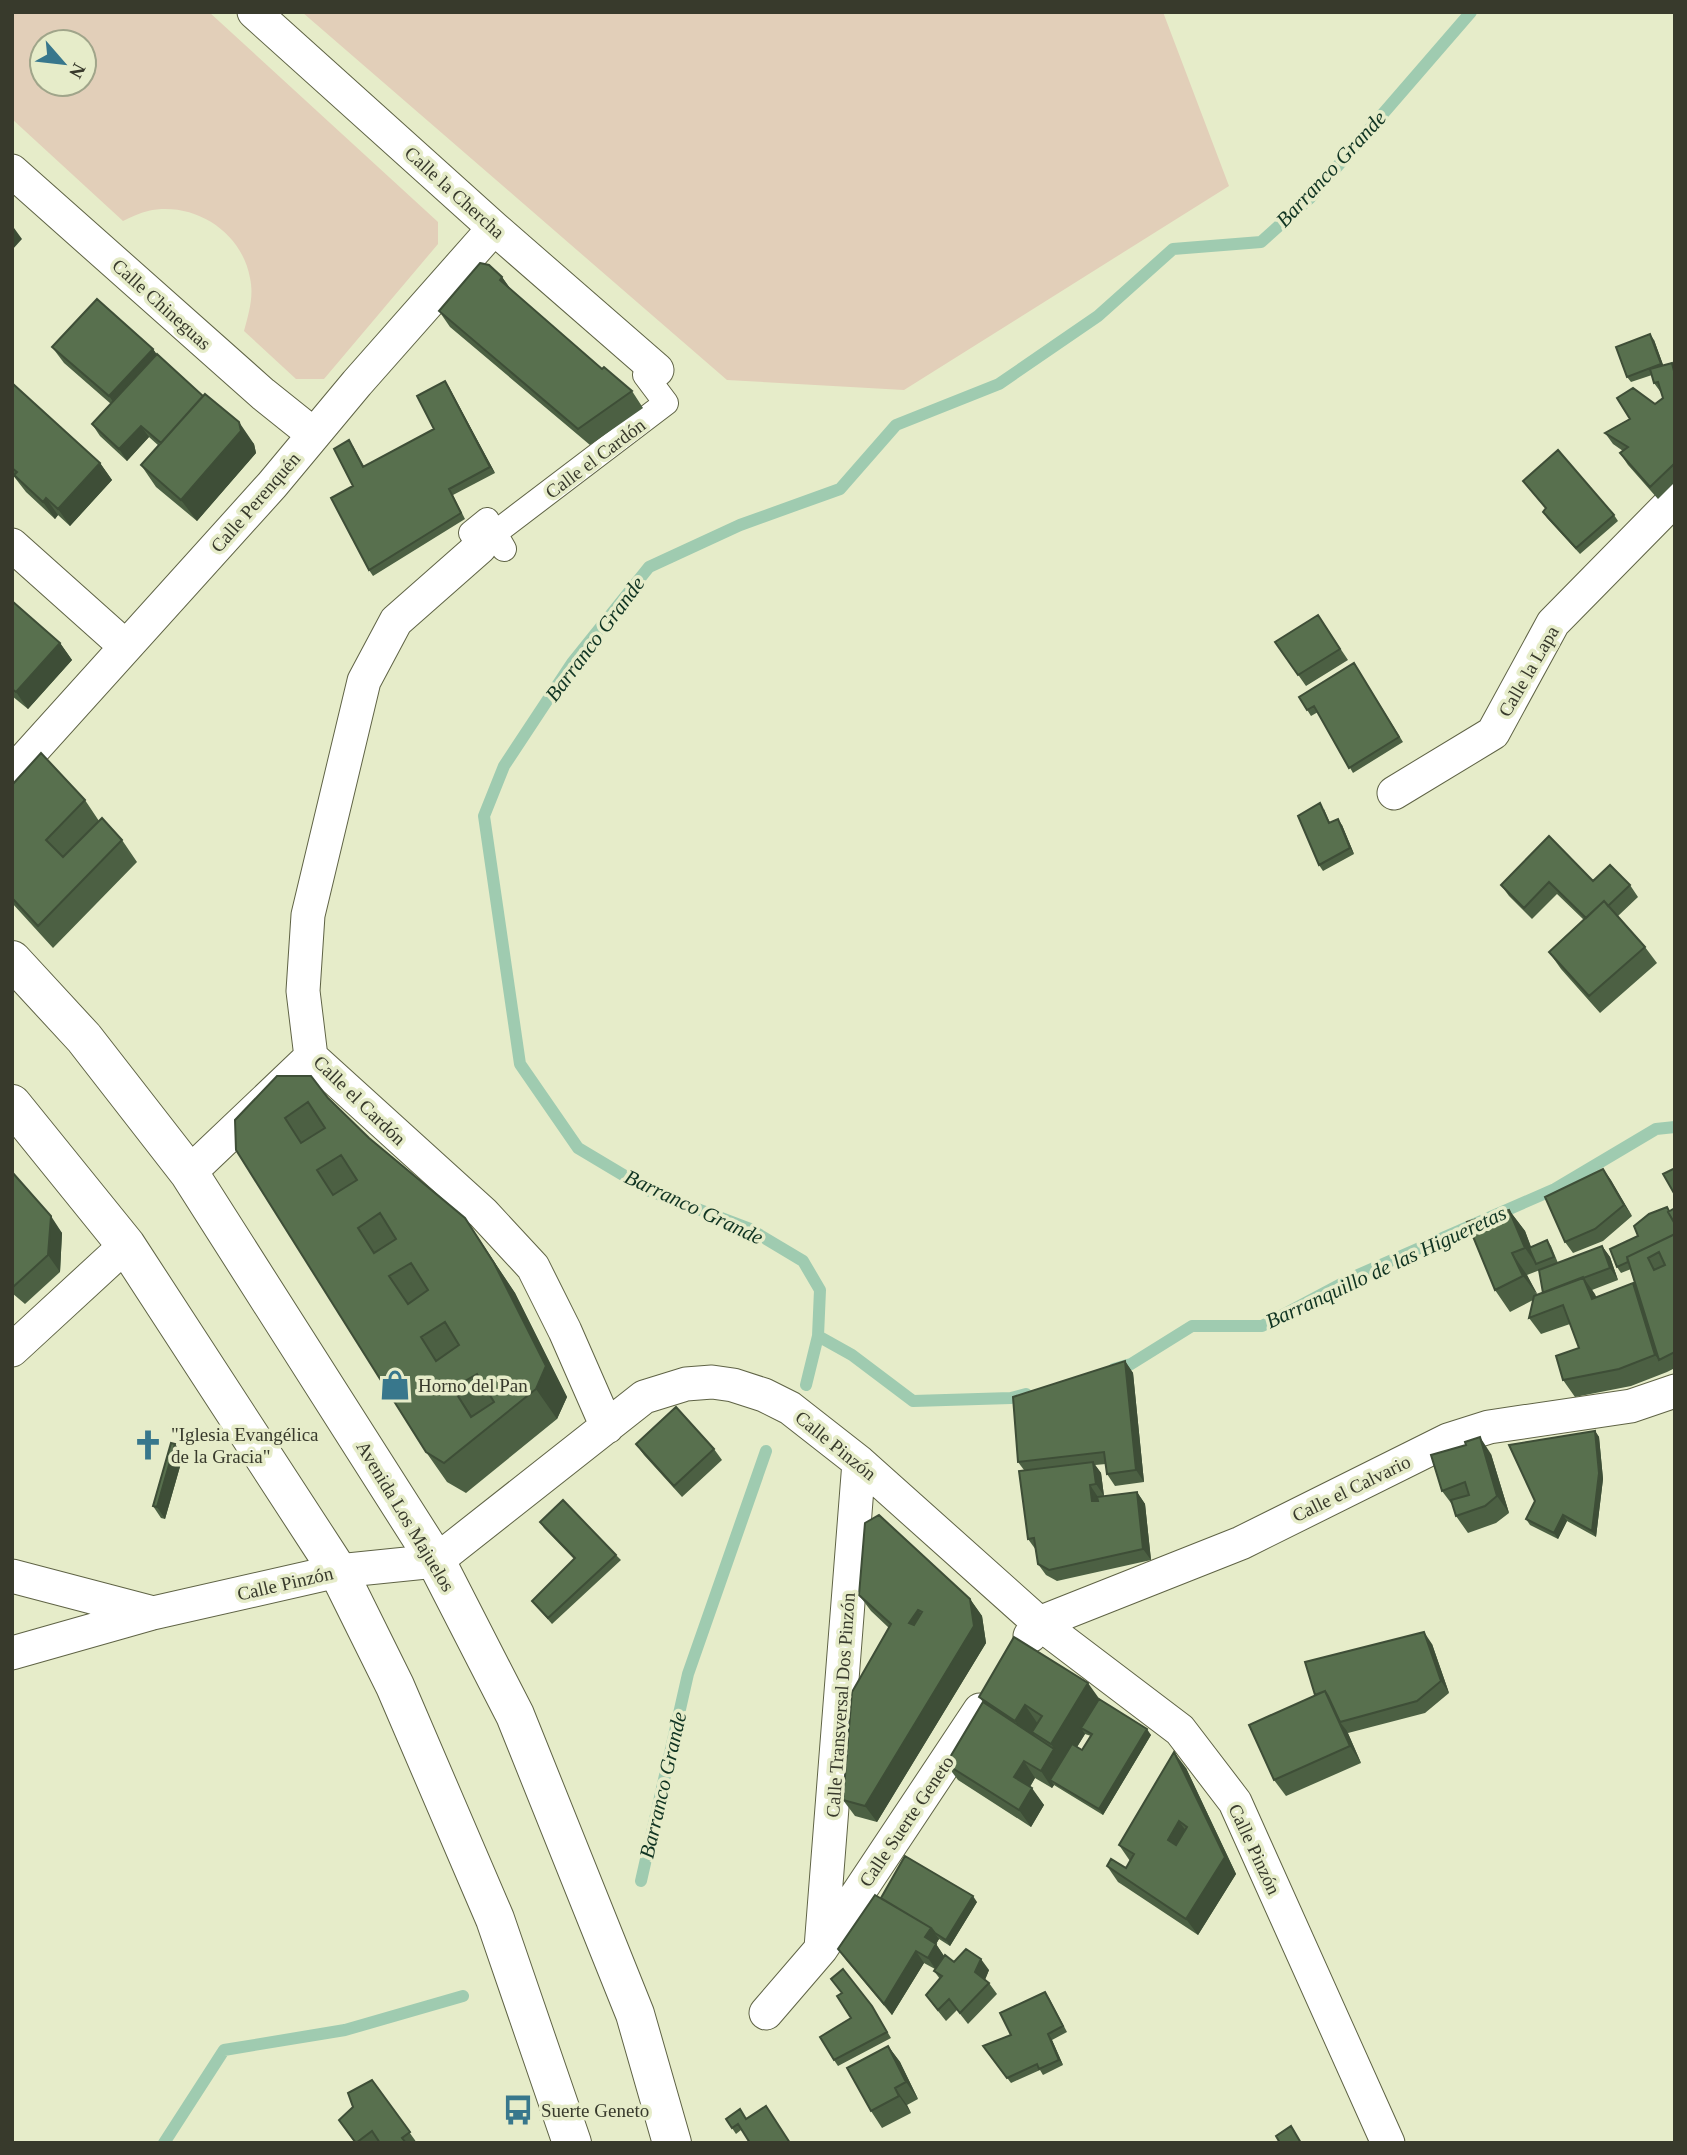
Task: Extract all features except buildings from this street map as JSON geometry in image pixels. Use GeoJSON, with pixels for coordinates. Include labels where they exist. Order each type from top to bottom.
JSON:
{"type":"FeatureCollection","features":[{"type":"Feature","properties":{"kind":"street","name":"Calle la Chercha"},"geometry":{"type":"LineString","coordinates":[[254,12],[651,373]]}},
{"type":"Feature","properties":{"kind":"street","name":"Calle Chineguas"},"geometry":{"type":"LineString","coordinates":[[12,171],[313,434]]}},
{"type":"Feature","properties":{"kind":"street","name":"Calle Perenquén"},"geometry":{"type":"LineString","coordinates":[[12,773],[272,485],[313,434],[494,228]]}},
{"type":"Feature","properties":{"kind":"street","name":"Calle el Cardón"},"geometry":{"type":"LineString","coordinates":[[607,1427],[565,1331],[533,1267],[483,1213],[311,1057],[303,991],[308,915],[364,681],[396,621],[487,541],[666,403],[651,373]]}},
{"type":"Feature","properties":{"kind":"street","name":"Calle la Lapa"},"geometry":{"type":"LineString","coordinates":[[1394,793],[1493,733],[1553,624],[1675,499]]}},
{"type":"Feature","properties":{"kind":"street"},"geometry":{"type":"LineString","coordinates":[[12,545],[125,646]]}},
{"type":"Feature","properties":{"kind":"street","name":"Avenida Los Majuelos"},"geometry":{"type":"LineString","coordinates":[[12,960],[84,1038],[189,1173],[436,1561],[520,1728],[635,2014],[672,2143]]}},
{"type":"Feature","properties":{"kind":"street"},"geometry":{"type":"LineString","coordinates":[[189,1173],[311,1057]]}},
{"type":"Feature","properties":{"kind":"street"},"geometry":{"type":"LineString","coordinates":[[12,1104],[126,1245],[338,1571],[395,1686],[495,1919],[572,2143]]}},
{"type":"Feature","properties":{"kind":"street"},"geometry":{"type":"LineString","coordinates":[[12,1350],[126,1245]]}},
{"type":"Feature","properties":{"kind":"street","name":"Calle Pinzón"},"geometry":{"type":"LineString","coordinates":[[12,1576],[152,1613],[338,1571],[436,1561],[644,1397],[686,1384],[712,1382],[733,1385],[764,1395],[790,1408],[859,1462],[1038,1623],[1180,1730],[1235,1802],[1388,2143]]}},
{"type":"Feature","properties":{"kind":"street","name":"Calle el Calvario"},"geometry":{"type":"LineString","coordinates":[[1038,1623],[1241,1543],[1448,1440],[1489,1427],[1631,1406],[1675,1391]]}},
{"type":"Feature","properties":{"kind":"street","name":"Calle Transversal Dos Pinzón"},"geometry":{"type":"LineString","coordinates":[[821,1950],[859,1462]]}},
{"type":"Feature","properties":{"kind":"street"},"geometry":{"type":"LineString","coordinates":[[12,1653],[152,1613]]}},
{"type":"Feature","properties":{"kind":"street"},"geometry":{"type":"LineString","coordinates":[[1016,1657],[1038,1623]]}},
{"type":"Feature","properties":{"kind":"street","name":"Calle Suerte Geneto"},"geometry":{"type":"LineString","coordinates":[[765,2013],[821,1950],[994,1690]]}},
{"type":"Feature","properties":{"kind":"shaded area"},"geometry":{"type":"Polygon","coordinates":[[[12,12],[209,12],[438,222],[438,244],[324,379],[296,379],[244,331],[251,298],[250,278],[237,247],[226,234],[198,216],[182,211],[148,211],[123,221],[12,119],[12,12]]]}},
{"type":"Feature","properties":{"kind":"shaded area"},"geometry":{"type":"Polygon","coordinates":[[[302,12],[1163,12],[1229,186],[904,390],[727,380],[302,12]]]}},
{"type":"Feature","properties":{"kind":"waterway","name":"Barranco Grande"},"geometry":{"type":"LineString","coordinates":[[806,1385],[818,1336],[820,1290],[803,1261],[748,1228],[650,1191],[578,1148],[520,1064],[484,816],[504,766],[572,663],[649,567],[740,525],[840,489],[896,425],[999,384],[1098,316],[1173,249],[1261,242],[1310,198],[1471,12]]}},
{"type":"Feature","properties":{"kind":"waterway","name":"Barranquillo de las Higueretas"},"geometry":{"type":"LineString","coordinates":[[1114,1369],[1131,1364],[1192,1326],[1262,1326],[1358,1275],[1555,1189],[1656,1129],[1675,1127]]}},
{"type":"Feature","properties":{"kind":"waterway","name":"Barranquillo de las Higueretas"},"geometry":{"type":"LineString","coordinates":[[818,1336],[852,1355],[913,1401],[1011,1398],[1026,1394]]}},
{"type":"Feature","properties":{"kind":"waterway","name":"Barranco Grande"},"geometry":{"type":"LineString","coordinates":[[641,1881],[688,1674],[766,1451]]}},
{"type":"Feature","properties":{"kind":"waterway","name":"Barranco Grande"},"geometry":{"type":"LineString","coordinates":[[164,2143],[224,2050],[345,2030],[463,1996]]}},
{"type":"Feature","properties":{"kind":"place","name":"Horno del Pan"},"geometry":{"type":"Point","coordinates":[395,1385]}},
{"type":"Feature","properties":{"kind":"place","name":"\"Iglesia Evangélica de la Gracia\""},"geometry":{"type":"Point","coordinates":[148,1445]}},
{"type":"Feature","properties":{"kind":"place","name":"Suerte Geneto"},"geometry":{"type":"Point","coordinates":[518,2110]}}]}
